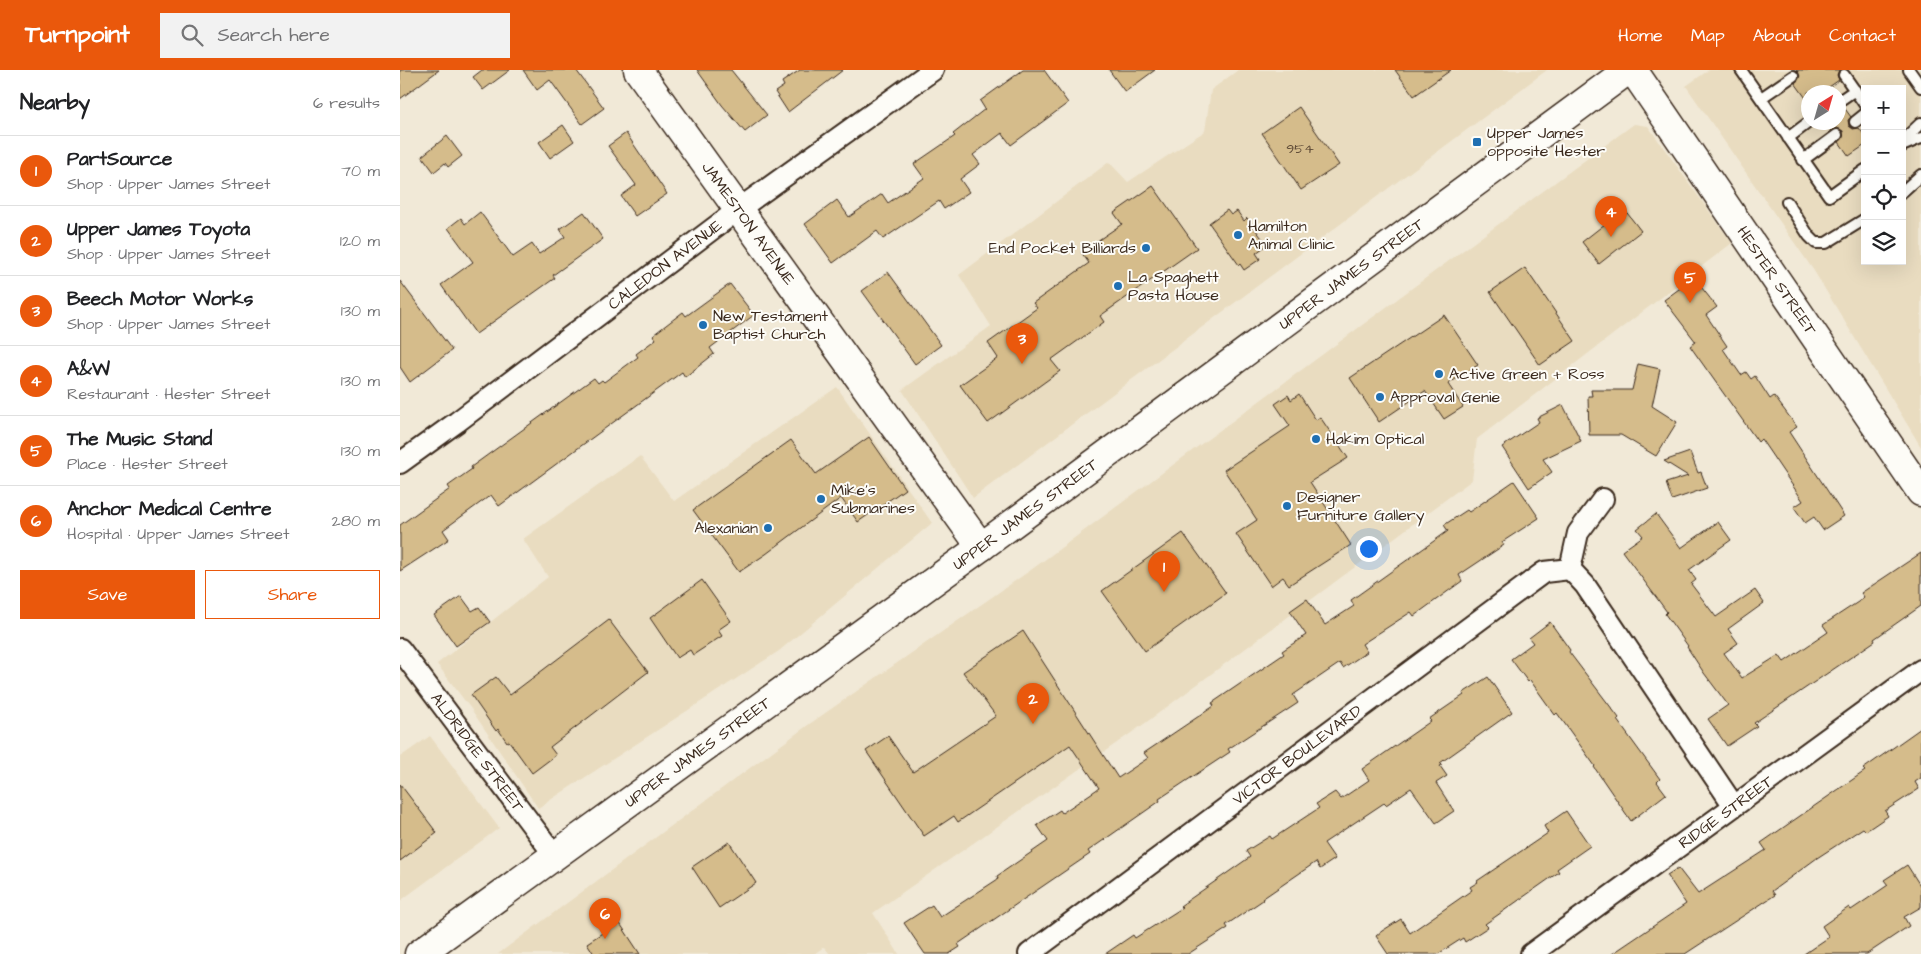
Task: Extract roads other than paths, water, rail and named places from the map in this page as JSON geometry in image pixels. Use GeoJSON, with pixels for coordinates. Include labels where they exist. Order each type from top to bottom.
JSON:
{"type":"FeatureCollection","features":[{"type":"Feature","properties":{"kind":"main road","name":"JAMESTON AVENUE"},"geometry":{"type":"LineString","coordinates":[[638,70],[981,547]]}},
{"type":"Feature","properties":{"kind":"main road","name":"UPPER JAMES STREET"},"geometry":{"type":"LineString","coordinates":[[419,954],[981,547],[1628,70]]}},
{"type":"Feature","properties":{"kind":"main road","name":"HESTER STREET"},"geometry":{"type":"LineString","coordinates":[[1633,70],[1921,492]]}},
{"type":"Feature","properties":{"kind":"street","name":"CALEDON AVENUE"},"geometry":{"type":"LineString","coordinates":[[400,463],[739,209],[933,70]]}},
{"type":"Feature","properties":{"kind":"street"},"geometry":{"type":"LineString","coordinates":[[1603,499],[1578,533],[1570,569],[1585,585],[1734,806]]}},
{"type":"Feature","properties":{"kind":"street","name":"VICTOR BOULEVARD"},"geometry":{"type":"LineString","coordinates":[[1029,954],[1544,572],[1570,569]]}},
{"type":"Feature","properties":{"kind":"street","name":"ALDRIDGE STREET"},"geometry":{"type":"LineString","coordinates":[[400,648],[555,856]]}},
{"type":"Feature","properties":{"kind":"street","name":"RIDGE STREET"},"geometry":{"type":"LineString","coordinates":[[1531,954],[1921,670]]}},
{"type":"Feature","properties":{"kind":"lane"},"geometry":{"type":"LineString","coordinates":[[1909,70],[1921,87]]}},
{"type":"Feature","properties":{"kind":"lane"},"geometry":{"type":"LineString","coordinates":[[1746,72],[1761,98],[1829,196],[1861,173]]}},
{"type":"Feature","properties":{"kind":"lane"},"geometry":{"type":"LineString","coordinates":[[1761,98],[1793,76]]}},
{"type":"Feature","properties":{"kind":"lane"},"geometry":{"type":"LineString","coordinates":[[1844,76],[1861,99]]}},
{"type":"Feature","properties":{"kind":"lane"},"geometry":{"type":"LineString","coordinates":[[1846,96],[1855,90]]}},
{"type":"Feature","properties":{"kind":"lane"},"geometry":{"type":"LineString","coordinates":[[1855,122],[1861,117]]}},
{"type":"Feature","properties":{"kind":"lane"},"geometry":{"type":"LineString","coordinates":[[1906,137],[1921,123]]}},
{"type":"Feature","properties":{"kind":"lane"},"geometry":{"type":"LineString","coordinates":[[1788,138],[1801,128]]}},
{"type":"Feature","properties":{"kind":"lane"},"geometry":{"type":"LineString","coordinates":[[1803,160],[1837,135]]}},
{"type":"Feature","properties":{"kind":"lane"},"geometry":{"type":"LineString","coordinates":[[1906,144],[1921,138]]}},
{"type":"Feature","properties":{"kind":"lane"},"geometry":{"type":"LineString","coordinates":[[1906,188],[1921,175]]}},
{"type":"Feature","properties":{"kind":"lane"},"geometry":{"type":"LineString","coordinates":[[1788,202],[1809,236],[1816,243],[1826,243],[1863,220]]}},
{"type":"Feature","properties":{"kind":"place","name":"Upper James opposite Hester"},"geometry":{"type":"Point","coordinates":[1477,142]}},
{"type":"Feature","properties":{"kind":"place","name":"Hamilton Animal Clinic"},"geometry":{"type":"Point","coordinates":[1238,235]}},
{"type":"Feature","properties":{"kind":"place","name":"A&W"},"geometry":{"type":"Point","coordinates":[1611,237]}},
{"type":"Feature","properties":{"kind":"place","name":"End Pocket Billiards"},"geometry":{"type":"Point","coordinates":[1146,248]}},
{"type":"Feature","properties":{"kind":"place","name":"La Spaghett Pasta House"},"geometry":{"type":"Point","coordinates":[1118,286]}},
{"type":"Feature","properties":{"kind":"place","name":"The Music Stand"},"geometry":{"type":"Point","coordinates":[1690,303]}},
{"type":"Feature","properties":{"kind":"place","name":"New Testament Baptist Church"},"geometry":{"type":"Point","coordinates":[703,325]}},
{"type":"Feature","properties":{"kind":"place","name":"Beech Motor Works"},"geometry":{"type":"Point","coordinates":[1022,364]}},
{"type":"Feature","properties":{"kind":"place","name":"Active Green + Ross"},"geometry":{"type":"Point","coordinates":[1439,374]}},
{"type":"Feature","properties":{"kind":"place","name":"Approval Genie"},"geometry":{"type":"Point","coordinates":[1380,397]}},
{"type":"Feature","properties":{"kind":"place","name":"Hakim Optical"},"geometry":{"type":"Point","coordinates":[1316,439]}},
{"type":"Feature","properties":{"kind":"place","name":"Mike's Submarines"},"geometry":{"type":"Point","coordinates":[821,499]}},
{"type":"Feature","properties":{"kind":"place","name":"Designer Furniture Gallery"},"geometry":{"type":"Point","coordinates":[1287,506]}},
{"type":"Feature","properties":{"kind":"place","name":"Alexanian"},"geometry":{"type":"Point","coordinates":[768,528]}},
{"type":"Feature","properties":{"kind":"place","name":"PartSource"},"geometry":{"type":"Point","coordinates":[1164,592]}},
{"type":"Feature","properties":{"kind":"place","name":"Upper James Toyota"},"geometry":{"type":"Point","coordinates":[1033,724]}},
{"type":"Feature","properties":{"kind":"place","name":"Anchor Medical Centre"},"geometry":{"type":"Point","coordinates":[605,939]}}]}
